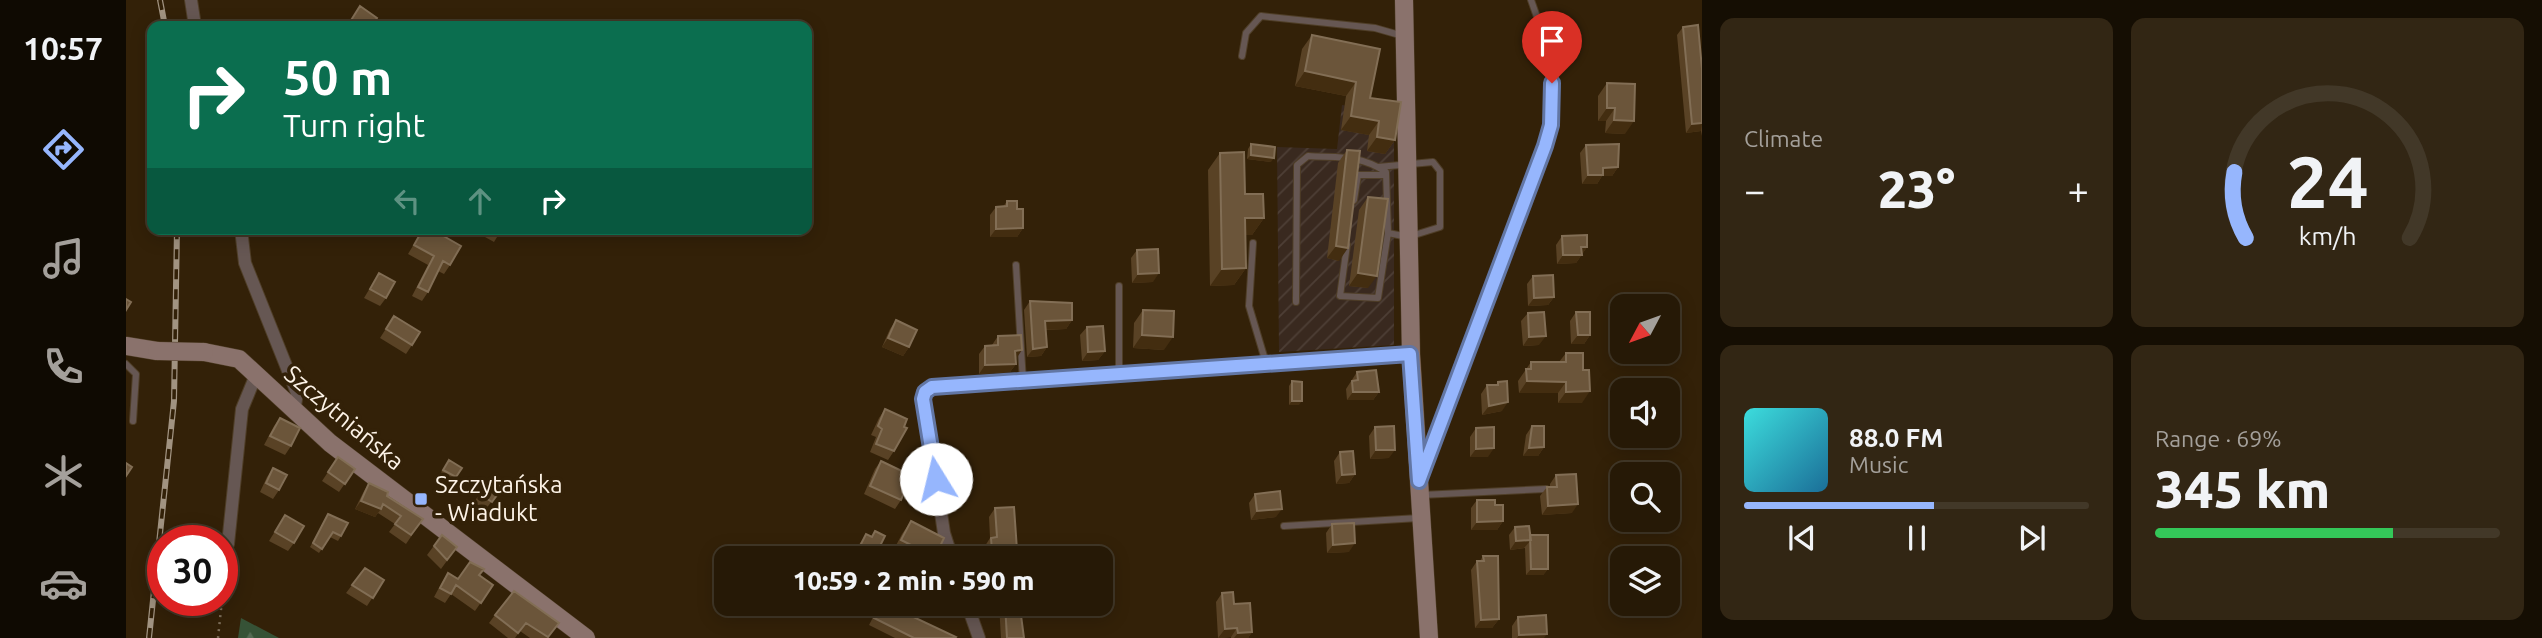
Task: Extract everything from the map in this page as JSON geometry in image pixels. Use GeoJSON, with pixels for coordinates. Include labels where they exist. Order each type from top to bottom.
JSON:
{"type":"FeatureCollection","features":[{"type":"Feature","properties":{"kind":"street"},"geometry":{"type":"LineString","coordinates":[[191,0],[194,21]]}},
{"type":"Feature","properties":{"kind":"street"},"geometry":{"type":"LineString","coordinates":[[1404,0],[1410,354],[1429,638]]}},
{"type":"Feature","properties":{"kind":"street"},"geometry":{"type":"LineString","coordinates":[[242,235],[245,263],[297,394],[294,412]]}},
{"type":"Feature","properties":{"kind":"street","name":"Szczytniańska"},"geometry":{"type":"LineString","coordinates":[[126,346],[157,351],[204,352],[239,359],[294,412],[586,638]]}},
{"type":"Feature","properties":{"kind":"street"},"geometry":{"type":"LineString","coordinates":[[948,546],[923,399],[925,392],[932,387],[1410,354]]}},
{"type":"Feature","properties":{"kind":"street"},"geometry":{"type":"LineString","coordinates":[[230,525],[242,409],[256,375]]}},
{"type":"Feature","properties":{"kind":"street"},"geometry":{"type":"LineString","coordinates":[[971,616],[979,638]]}},
{"type":"Feature","properties":{"kind":"lane"},"geometry":{"type":"LineString","coordinates":[[1531,0],[1550,59],[1553,98],[1551,125],[1419,488],[1546,489]]}},
{"type":"Feature","properties":{"kind":"lane"},"geometry":{"type":"LineString","coordinates":[[1242,56],[1246,33],[1261,16],[1375,28],[1405,37]]}},
{"type":"Feature","properties":{"kind":"lane"},"geometry":{"type":"LineString","coordinates":[[1296,302],[1297,165],[1308,156],[1368,160],[1386,175],[1388,233],[1378,298],[1340,296],[1348,242]]}},
{"type":"Feature","properties":{"kind":"lane"},"geometry":{"type":"LineString","coordinates":[[1378,167],[1433,162],[1440,170],[1440,228],[1408,237],[1388,233]]}},
{"type":"Feature","properties":{"kind":"lane"},"geometry":{"type":"LineString","coordinates":[[1352,215],[1358,175],[1386,175]]}},
{"type":"Feature","properties":{"kind":"lane"},"geometry":{"type":"LineString","coordinates":[[1253,243],[1249,306],[1267,365]]}},
{"type":"Feature","properties":{"kind":"lane"},"geometry":{"type":"LineString","coordinates":[[1016,265],[1023,382]]}},
{"type":"Feature","properties":{"kind":"lane"},"geometry":{"type":"LineString","coordinates":[[1119,286],[1119,375]]}},
{"type":"Feature","properties":{"kind":"lane"},"geometry":{"type":"LineString","coordinates":[[126,364],[136,374],[133,421]]}},
{"type":"Feature","properties":{"kind":"lane"},"geometry":{"type":"LineString","coordinates":[[1284,526],[1421,518]]}},
{"type":"Feature","properties":{"kind":"path"},"geometry":{"type":"LineString","coordinates":[[218,638],[220,616]]}},
{"type":"Feature","properties":{"kind":"shaded area"},"geometry":{"type":"Polygon","coordinates":[[[1342,105],[1394,113],[1394,345],[1279,352],[1277,147],[1337,149],[1342,105]]]}},
{"type":"Feature","properties":{"kind":"green space"},"geometry":{"type":"Polygon","coordinates":[[[241,618],[279,638],[238,638],[241,618]]]}},
{"type":"Feature","properties":{"kind":"building"},"geometry":{"type":"Polygon","coordinates":[[[360,6],[377,18],[375,21],[351,21],[360,6]]]}},
{"type":"Feature","properties":{"kind":"building"},"geometry":{"type":"Polygon","coordinates":[[[1698,25],[1702,69],[1702,123],[1692,124],[1683,27],[1698,25]]]}},
{"type":"Feature","properties":{"kind":"building"},"geometry":{"type":"Polygon","coordinates":[[[1312,35],[1380,49],[1370,98],[1401,102],[1395,140],[1377,137],[1379,121],[1351,116],[1356,82],[1305,71],[1312,35]]]}},
{"type":"Feature","properties":{"kind":"building"},"geometry":{"type":"Polygon","coordinates":[[[1607,83],[1635,84],[1634,121],[1614,120],[1615,108],[1607,108],[1607,83]]]}},
{"type":"Feature","properties":{"kind":"building"},"geometry":{"type":"Polygon","coordinates":[[[1251,144],[1275,147],[1274,158],[1251,155],[1251,144]]]}},
{"type":"Feature","properties":{"kind":"building"},"geometry":{"type":"Polygon","coordinates":[[[1619,144],[1618,167],[1603,168],[1603,175],[1588,175],[1586,145],[1619,144]]]}},
{"type":"Feature","properties":{"kind":"building"},"geometry":{"type":"Polygon","coordinates":[[[1347,150],[1360,151],[1348,248],[1336,246],[1347,150]]]}},
{"type":"Feature","properties":{"kind":"building"},"geometry":{"type":"Polygon","coordinates":[[[1244,152],[1245,194],[1263,194],[1264,218],[1245,218],[1246,268],[1222,269],[1220,153],[1244,152]]]}},
{"type":"Feature","properties":{"kind":"building"},"geometry":{"type":"Polygon","coordinates":[[[1368,197],[1388,199],[1377,276],[1358,273],[1368,197]]]}},
{"type":"Feature","properties":{"kind":"building"},"geometry":{"type":"Polygon","coordinates":[[[1007,201],[1017,201],[1017,209],[1023,209],[1023,228],[996,229],[996,207],[1007,206],[1007,201]]]}},
{"type":"Feature","properties":{"kind":"building"},"geometry":{"type":"Polygon","coordinates":[[[420,235],[442,235],[461,246],[450,265],[443,261],[428,292],[418,287],[434,256],[414,245],[420,235]]]}},
{"type":"Feature","properties":{"kind":"building"},"geometry":{"type":"Polygon","coordinates":[[[1587,235],[1587,247],[1581,247],[1582,255],[1563,255],[1562,236],[1587,235]]]}},
{"type":"Feature","properties":{"kind":"building"},"geometry":{"type":"Polygon","coordinates":[[[1158,249],[1159,273],[1138,274],[1137,250],[1158,249]]]}},
{"type":"Feature","properties":{"kind":"building"},"geometry":{"type":"Polygon","coordinates":[[[379,273],[395,282],[386,298],[370,289],[379,273]]]}},
{"type":"Feature","properties":{"kind":"building"},"geometry":{"type":"Polygon","coordinates":[[[1553,275],[1554,297],[1534,298],[1533,276],[1553,275]]]}},
{"type":"Feature","properties":{"kind":"building"},"geometry":{"type":"Polygon","coordinates":[[[1030,301],[1072,303],[1072,320],[1045,321],[1047,347],[1033,349],[1030,301]]]}},
{"type":"Feature","properties":{"kind":"building"},"geometry":{"type":"Polygon","coordinates":[[[1143,310],[1174,311],[1173,337],[1142,335],[1143,310]]]}},
{"type":"Feature","properties":{"kind":"building"},"geometry":{"type":"Polygon","coordinates":[[[1544,312],[1546,336],[1529,337],[1528,313],[1544,312]]]}},
{"type":"Feature","properties":{"kind":"building"},"geometry":{"type":"Polygon","coordinates":[[[1576,312],[1590,312],[1590,335],[1578,335],[1576,312]]]}},
{"type":"Feature","properties":{"kind":"building"},"geometry":{"type":"Polygon","coordinates":[[[394,316],[420,332],[412,345],[386,329],[394,316]]]}},
{"type":"Feature","properties":{"kind":"building"},"geometry":{"type":"Polygon","coordinates":[[[896,320],[917,330],[909,347],[888,338],[896,320]]]}},
{"type":"Feature","properties":{"kind":"building"},"geometry":{"type":"Polygon","coordinates":[[[1103,326],[1105,351],[1088,352],[1087,327],[1103,326]]]}},
{"type":"Feature","properties":{"kind":"building"},"geometry":{"type":"Polygon","coordinates":[[[1021,335],[1022,350],[1015,351],[1016,364],[985,365],[985,346],[998,345],[998,336],[1021,335]]]}},
{"type":"Feature","properties":{"kind":"building"},"geometry":{"type":"Polygon","coordinates":[[[1566,353],[1583,353],[1583,370],[1589,370],[1590,391],[1566,392],[1566,382],[1527,381],[1526,369],[1531,369],[1531,362],[1566,362],[1566,353]]]}},
{"type":"Feature","properties":{"kind":"building"},"geometry":{"type":"Polygon","coordinates":[[[1376,370],[1379,392],[1353,392],[1352,381],[1358,380],[1357,372],[1376,370]]]}},
{"type":"Feature","properties":{"kind":"building"},"geometry":{"type":"Polygon","coordinates":[[[1292,381],[1302,382],[1302,401],[1292,401],[1292,381]]]}},
{"type":"Feature","properties":{"kind":"building"},"geometry":{"type":"Polygon","coordinates":[[[1507,381],[1508,402],[1489,406],[1487,385],[1498,385],[1498,382],[1507,381]]]}},
{"type":"Feature","properties":{"kind":"building"},"geometry":{"type":"Polygon","coordinates":[[[885,409],[907,419],[904,427],[907,428],[894,451],[876,444],[882,429],[878,426],[885,409]]]}},
{"type":"Feature","properties":{"kind":"building"},"geometry":{"type":"Polygon","coordinates":[[[280,418],[300,428],[291,446],[270,436],[280,418]]]}},
{"type":"Feature","properties":{"kind":"building"},"geometry":{"type":"Polygon","coordinates":[[[1394,426],[1395,450],[1376,450],[1375,427],[1394,426]]]}},
{"type":"Feature","properties":{"kind":"building"},"geometry":{"type":"Polygon","coordinates":[[[1532,426],[1544,426],[1544,447],[1529,448],[1532,426]]]}},
{"type":"Feature","properties":{"kind":"building"},"geometry":{"type":"Polygon","coordinates":[[[1494,427],[1494,448],[1476,449],[1476,428],[1494,427]]]}},
{"type":"Feature","properties":{"kind":"building"},"geometry":{"type":"Polygon","coordinates":[[[1353,451],[1355,474],[1342,475],[1340,452],[1353,451]]]}},
{"type":"Feature","properties":{"kind":"building"},"geometry":{"type":"Polygon","coordinates":[[[338,457],[355,469],[345,484],[328,472],[338,457]]]}},
{"type":"Feature","properties":{"kind":"building"},"geometry":{"type":"Polygon","coordinates":[[[449,460],[462,468],[456,477],[443,470],[449,460]]]}},
{"type":"Feature","properties":{"kind":"building"},"geometry":{"type":"Polygon","coordinates":[[[881,461],[906,473],[901,483],[907,486],[901,500],[870,486],[881,461]]]}},
{"type":"Feature","properties":{"kind":"building"},"geometry":{"type":"Polygon","coordinates":[[[126,463],[132,467],[126,476],[126,463]]]}},
{"type":"Feature","properties":{"kind":"building"},"geometry":{"type":"Polygon","coordinates":[[[273,468],[287,475],[279,490],[266,483],[273,468]]]}},
{"type":"Feature","properties":{"kind":"building"},"geometry":{"type":"Polygon","coordinates":[[[1576,474],[1578,504],[1548,506],[1547,487],[1557,487],[1556,475],[1576,474]]]}},
{"type":"Feature","properties":{"kind":"building"},"geometry":{"type":"Polygon","coordinates":[[[490,479],[503,487],[492,502],[480,494],[490,479]]]}},
{"type":"Feature","properties":{"kind":"building"},"geometry":{"type":"Polygon","coordinates":[[[369,483],[388,492],[387,496],[423,519],[411,535],[395,524],[401,516],[383,504],[381,509],[361,501],[369,483]]]}},
{"type":"Feature","properties":{"kind":"building"},"geometry":{"type":"Polygon","coordinates":[[[1280,491],[1282,509],[1257,511],[1255,494],[1280,491]]]}},
{"type":"Feature","properties":{"kind":"building"},"geometry":{"type":"Polygon","coordinates":[[[1477,500],[1495,500],[1495,505],[1503,505],[1503,521],[1477,522],[1477,500]]]}},
{"type":"Feature","properties":{"kind":"building"},"geometry":{"type":"Polygon","coordinates":[[[1014,507],[1017,546],[992,546],[991,538],[997,537],[995,508],[1014,507]]]}},
{"type":"Feature","properties":{"kind":"building"},"geometry":{"type":"Polygon","coordinates":[[[328,514],[348,523],[341,536],[333,532],[322,549],[313,543],[328,514]]]}},
{"type":"Feature","properties":{"kind":"building"},"geometry":{"type":"Polygon","coordinates":[[[285,515],[304,526],[294,543],[275,532],[285,515]]]}},
{"type":"Feature","properties":{"kind":"building"},"geometry":{"type":"Polygon","coordinates":[[[911,521],[944,538],[940,546],[913,546],[901,540],[911,521]]]}},
{"type":"Feature","properties":{"kind":"building"},"geometry":{"type":"Polygon","coordinates":[[[1354,523],[1355,543],[1333,545],[1332,524],[1354,523]]]}},
{"type":"Feature","properties":{"kind":"building"},"geometry":{"type":"Polygon","coordinates":[[[1529,526],[1531,540],[1516,541],[1515,527],[1529,526]]]}},
{"type":"Feature","properties":{"kind":"building"},"geometry":{"type":"Polygon","coordinates":[[[875,531],[885,536],[880,546],[860,546],[866,534],[872,537],[875,531]]]}},
{"type":"Feature","properties":{"kind":"building"},"geometry":{"type":"Polygon","coordinates":[[[442,535],[457,547],[447,560],[434,546],[442,535]]]}},
{"type":"Feature","properties":{"kind":"building"},"geometry":{"type":"Polygon","coordinates":[[[1530,535],[1548,535],[1548,569],[1531,569],[1530,535]]]}},
{"type":"Feature","properties":{"kind":"building"},"geometry":{"type":"Polygon","coordinates":[[[1483,556],[1498,556],[1499,619],[1481,620],[1477,561],[1484,561],[1483,556]]]}},
{"type":"Feature","properties":{"kind":"building"},"geometry":{"type":"Polygon","coordinates":[[[470,562],[484,569],[479,575],[493,585],[481,603],[456,585],[451,594],[440,588],[448,573],[458,579],[470,562]]]}},
{"type":"Feature","properties":{"kind":"building"},"geometry":{"type":"Polygon","coordinates":[[[365,568],[384,580],[373,598],[352,585],[365,568]]]}},
{"type":"Feature","properties":{"kind":"building"},"geometry":{"type":"Polygon","coordinates":[[[514,591],[559,623],[548,637],[526,623],[518,633],[495,615],[514,591]]]}},
{"type":"Feature","properties":{"kind":"building"},"geometry":{"type":"Polygon","coordinates":[[[1233,592],[1234,604],[1250,603],[1252,632],[1238,633],[1237,628],[1225,629],[1222,593],[1233,592]]]}},
{"type":"Feature","properties":{"kind":"building"},"geometry":{"type":"Polygon","coordinates":[[[1546,615],[1547,634],[1519,635],[1518,617],[1546,615]]]}},
{"type":"Feature","properties":{"kind":"building"},"geometry":{"type":"Polygon","coordinates":[[[911,616],[956,637],[914,638],[874,618],[911,616]]]}},
{"type":"Feature","properties":{"kind":"building"},"geometry":{"type":"Polygon","coordinates":[[[1006,616],[1021,616],[1024,638],[1007,638],[1006,616]]]}},
{"type":"Feature","properties":{"kind":"railway"},"geometry":{"type":"LineString","coordinates":[[160,0],[164,21]]}},
{"type":"Feature","properties":{"kind":"railway"},"geometry":{"type":"LineString","coordinates":[[149,638],[174,401],[177,235]]}},
{"type":"Feature","properties":{"kind":"place","name":"Szczytańska - Wiadukt"},"geometry":{"type":"Point","coordinates":[421,499]}},
{"type":"Feature","properties":{"kind":"route"},"geometry":{"type":"LineString","coordinates":[[936,479],[923,399],[925,392],[932,387],[1410,354],[1419,481],[1545,146],[1551,125],[1552,83]]}}]}
